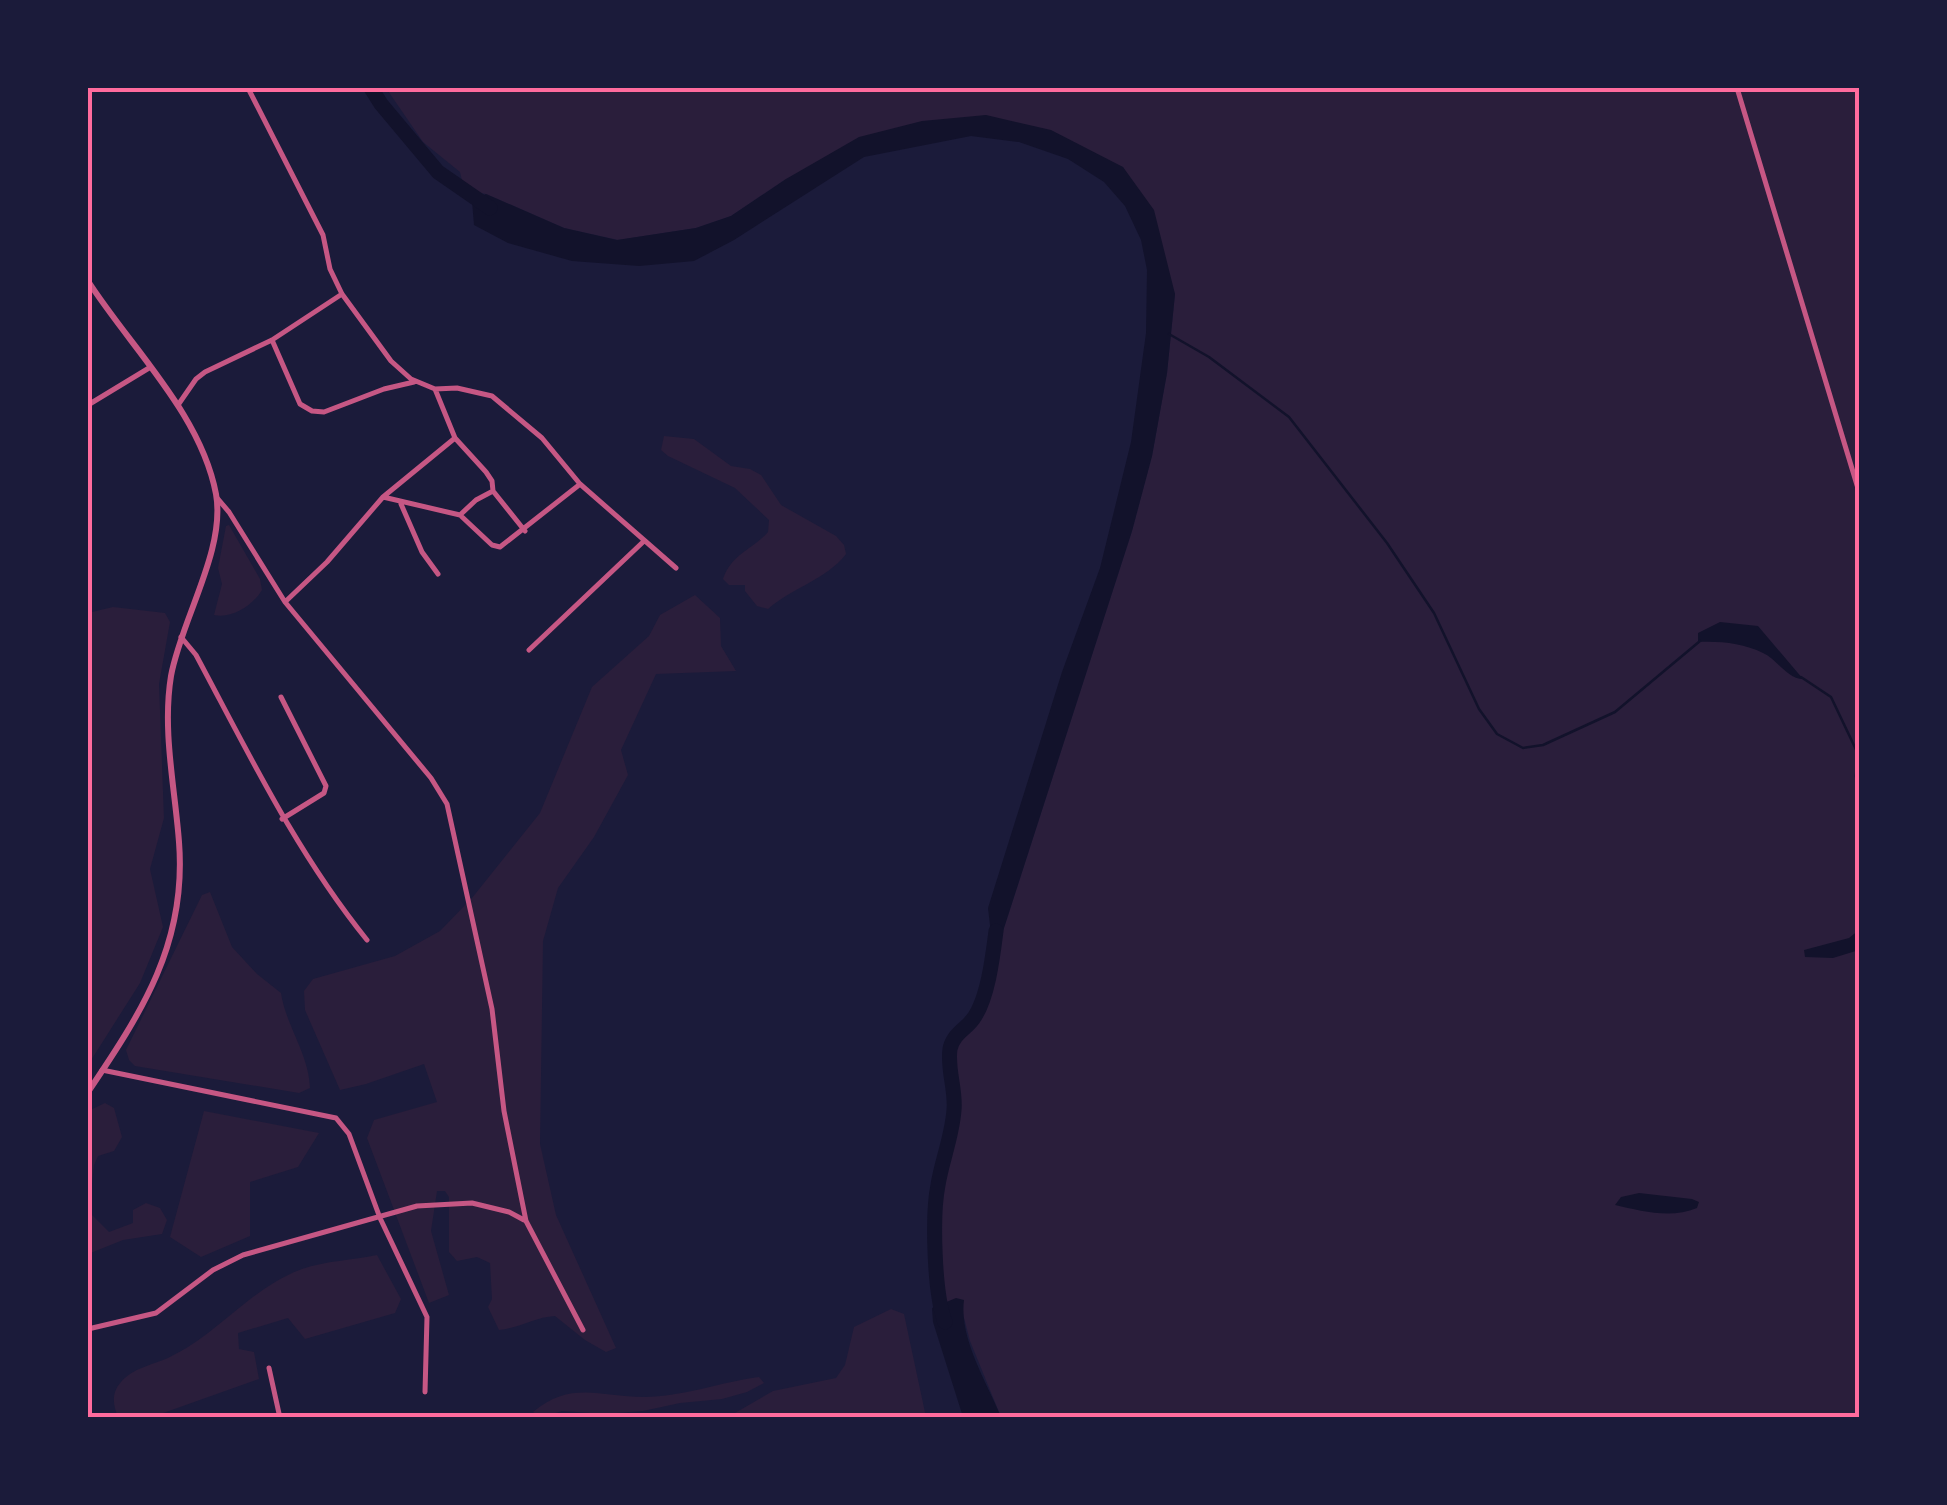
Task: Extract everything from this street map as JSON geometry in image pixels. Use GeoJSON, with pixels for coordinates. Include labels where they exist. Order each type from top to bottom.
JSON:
{"type":"FeatureCollection","features":[{"type":"Feature","properties":{"kind":"street"},"geometry":{"type":"LineString","coordinates":[[248,88],[323,234],[330,269],[342,294],[390,361],[434,389],[458,388],[492,396],[542,438],[580,484],[676,568]]}},
{"type":"Feature","properties":{"kind":"street"},"geometry":{"type":"LineString","coordinates":[[1737,88],[1860,495]]}},
{"type":"Feature","properties":{"kind":"street"},"geometry":{"type":"LineString","coordinates":[[88,281],[178,405],[208,466],[216,498],[214,535],[180,636],[168,702],[181,864],[178,914],[156,978],[88,1092]]}},
{"type":"Feature","properties":{"kind":"street"},"geometry":{"type":"LineString","coordinates":[[178,405],[196,379],[206,372],[272,340],[342,294]]}},
{"type":"Feature","properties":{"kind":"street"},"geometry":{"type":"LineString","coordinates":[[272,340],[300,404],[312,412],[324,412],[384,388],[416,381]]}},
{"type":"Feature","properties":{"kind":"street"},"geometry":{"type":"LineString","coordinates":[[88,405],[149,368]]}},
{"type":"Feature","properties":{"kind":"street"},"geometry":{"type":"LineString","coordinates":[[434,389],[455,438],[486,472],[493,491],[525,530]]}},
{"type":"Feature","properties":{"kind":"street"},"geometry":{"type":"LineString","coordinates":[[285,602],[383,497],[455,438]]}},
{"type":"Feature","properties":{"kind":"street"},"geometry":{"type":"LineString","coordinates":[[383,497],[460,516],[492,545],[500,547],[580,484]]}},
{"type":"Feature","properties":{"kind":"street"},"geometry":{"type":"LineString","coordinates":[[460,516],[476,500],[493,491]]}},
{"type":"Feature","properties":{"kind":"street"},"geometry":{"type":"LineString","coordinates":[[216,498],[229,512],[285,602],[439,790],[453,822],[492,1010],[504,1110],[526,1220],[584,1330]]}},
{"type":"Feature","properties":{"kind":"street"},"geometry":{"type":"LineString","coordinates":[[401,504],[422,552],[438,574]]}},
{"type":"Feature","properties":{"kind":"street"},"geometry":{"type":"LineString","coordinates":[[529,650],[643,542]]}},
{"type":"Feature","properties":{"kind":"street"},"geometry":{"type":"LineString","coordinates":[[180,636],[196,655],[282,819],[332,896],[367,940]]}},
{"type":"Feature","properties":{"kind":"street"},"geometry":{"type":"LineString","coordinates":[[281,697],[326,786],[324,794],[282,819]]}},
{"type":"Feature","properties":{"kind":"street"},"geometry":{"type":"LineString","coordinates":[[102,1070],[328,1114],[349,1134],[380,1218],[427,1318],[424,1392]]}},
{"type":"Feature","properties":{"kind":"street"},"geometry":{"type":"LineString","coordinates":[[88,1329],[156,1313],[213,1270],[243,1256],[417,1206],[450,1202],[491,1206],[526,1220]]}},
{"type":"Feature","properties":{"kind":"street"},"geometry":{"type":"LineString","coordinates":[[269,1368],[280,1418]]}},
{"type":"Feature","properties":{"kind":"shaded area"},"geometry":{"type":"Polygon","coordinates":[[[386,88],[1859,88],[1860,755],[1854,776],[1860,789],[1859,1417],[1001,1417],[963,1314],[949,1303],[940,1304],[935,1283],[938,1183],[955,1107],[950,1048],[959,1030],[973,1020],[985,987],[993,951],[1003,931],[1132,531],[1152,456],[1167,373],[1175,294],[1123,167],[985,115],[786,179],[731,216],[696,228],[618,240],[564,228],[486,194],[464,189],[460,172],[423,142],[386,88]]]}},
{"type":"Feature","properties":{"kind":"shaded area"},"geometry":{"type":"Polygon","coordinates":[[[986,115],[1051,130],[1123,167],[1154,210],[1175,294],[1167,373],[1152,456],[1132,531],[1003,931],[993,951],[988,908],[1062,672],[1100,568],[1131,442],[1146,333],[1147,270],[1141,240],[1125,206],[1104,182],[1068,159],[1019,142],[971,136],[864,157],[694,261],[639,266],[572,261],[508,243],[474,225],[472,201],[486,194],[564,228],[617,240],[696,228],[731,216],[859,137],[922,121],[986,115]]]}},
{"type":"Feature","properties":{"kind":"shaded area"},"geometry":{"type":"Polygon","coordinates":[[[664,436],[694,439],[731,466],[761,475],[781,505],[836,536],[846,554],[829,570],[768,609],[757,606],[745,585],[729,585],[723,579],[737,557],[768,532],[769,520],[735,488],[668,456],[661,450],[664,436]]]}},
{"type":"Feature","properties":{"kind":"shaded area"},"geometry":{"type":"Polygon","coordinates":[[[229,525],[260,579],[262,590],[241,610],[214,615],[222,584],[218,568],[229,525]]]}},
{"type":"Feature","properties":{"kind":"shaded area"},"geometry":{"type":"Polygon","coordinates":[[[695,595],[720,618],[721,646],[736,671],[656,674],[621,750],[628,775],[594,837],[558,888],[543,941],[540,1144],[556,1215],[616,1348],[606,1352],[555,1316],[499,1330],[488,1307],[492,1299],[490,1263],[477,1257],[457,1261],[449,1252],[449,1197],[445,1191],[437,1191],[431,1231],[449,1295],[429,1303],[367,1138],[374,1120],[437,1102],[424,1064],[340,1090],[305,1010],[304,991],[313,979],[395,956],[440,931],[472,898],[540,813],[592,687],[649,636],[660,615],[695,595]]]}},
{"type":"Feature","properties":{"kind":"shaded area"},"geometry":{"type":"Polygon","coordinates":[[[113,607],[165,613],[170,622],[159,684],[164,818],[150,869],[163,927],[140,983],[88,1065],[88,613],[113,607]]]}},
{"type":"Feature","properties":{"kind":"shaded area"},"geometry":{"type":"Polygon","coordinates":[[[1720,622],[1758,626],[1803,679],[1792,676],[1755,650],[1731,643],[1698,642],[1698,633],[1720,622]]]}},
{"type":"Feature","properties":{"kind":"shaded area"},"geometry":{"type":"Polygon","coordinates":[[[210,892],[232,947],[281,993],[306,1063],[310,1088],[299,1093],[135,1066],[129,1060],[126,1050],[202,895],[210,892]]]}},
{"type":"Feature","properties":{"kind":"shaded area"},"geometry":{"type":"Polygon","coordinates":[[[1859,930],[1859,950],[1833,958],[1805,957],[1804,950],[1849,938],[1859,930]]]}},
{"type":"Feature","properties":{"kind":"shaded area"},"geometry":{"type":"Polygon","coordinates":[[[105,1103],[114,1108],[122,1137],[114,1151],[98,1156],[94,1165],[89,1212],[109,1232],[133,1223],[133,1210],[146,1203],[160,1208],[167,1220],[162,1234],[123,1240],[88,1254],[88,1111],[105,1103]]]}},
{"type":"Feature","properties":{"kind":"shaded area"},"geometry":{"type":"Polygon","coordinates":[[[204,1111],[319,1133],[298,1167],[250,1182],[250,1236],[201,1257],[170,1237],[204,1111]]]}},
{"type":"Feature","properties":{"kind":"shaded area"},"geometry":{"type":"Polygon","coordinates":[[[1639,1193],[1699,1202],[1697,1208],[1666,1213],[1615,1205],[1621,1197],[1639,1193]]]}},
{"type":"Feature","properties":{"kind":"shaded area"},"geometry":{"type":"Polygon","coordinates":[[[377,1255],[401,1299],[395,1313],[305,1339],[288,1318],[238,1333],[239,1349],[254,1352],[259,1379],[152,1417],[118,1417],[114,1395],[126,1377],[186,1348],[283,1277],[311,1266],[377,1255]]]}},
{"type":"Feature","properties":{"kind":"shaded area"},"geometry":{"type":"Polygon","coordinates":[[[956,1298],[964,1300],[970,1345],[1001,1417],[963,1417],[932,1308],[956,1298]]]}},
{"type":"Feature","properties":{"kind":"shaded area"},"geometry":{"type":"Polygon","coordinates":[[[891,1309],[904,1314],[926,1417],[728,1417],[773,1391],[836,1378],[845,1365],[854,1327],[891,1309]]]}},
{"type":"Feature","properties":{"kind":"shaded area"},"geometry":{"type":"Polygon","coordinates":[[[759,1377],[764,1383],[722,1399],[604,1414],[562,1411],[540,1418],[533,1412],[547,1402],[573,1393],[658,1396],[759,1377]]]}},
{"type":"Feature","properties":{"kind":"waterway"},"geometry":{"type":"LineString","coordinates":[[371,88],[438,172],[490,208]]}},
{"type":"Feature","properties":{"kind":"waterway"},"geometry":{"type":"LineString","coordinates":[[1169,334],[1209,357],[1289,417],[1387,543],[1434,613],[1479,709],[1497,734],[1523,748],[1543,745],[1615,712],[1700,641]]}},
{"type":"Feature","properties":{"kind":"waterway"},"geometry":{"type":"LineString","coordinates":[[1801,677],[1831,697],[1860,758]]}},
{"type":"Feature","properties":{"kind":"waterway"},"geometry":{"type":"LineString","coordinates":[[945,1322],[936,1274],[935,1215],[954,1110],[950,1049],[982,1000],[996,931]]}}]}
